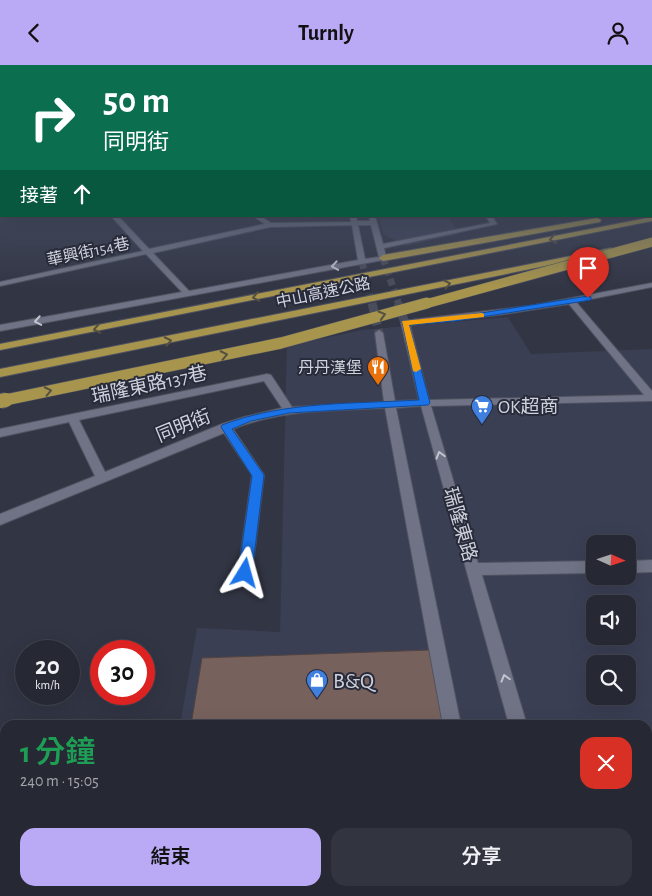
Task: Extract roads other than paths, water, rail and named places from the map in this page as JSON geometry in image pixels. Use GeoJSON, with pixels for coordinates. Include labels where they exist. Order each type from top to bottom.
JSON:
{"type":"FeatureCollection","features":[{"type":"Feature","properties":{"kind":"highway"},"geometry":{"type":"LineString","coordinates":[[383,258],[606,218]]}},
{"type":"Feature","properties":{"kind":"highway","name":"中山高速公路"},"geometry":{"type":"LineString","coordinates":[[0,346],[35,341],[652,219]]}},
{"type":"Feature","properties":{"kind":"highway"},"geometry":{"type":"LineString","coordinates":[[0,401],[281,343],[652,242]]}},
{"type":"Feature","properties":{"kind":"highway","name":"中山高速公路"},"geometry":{"type":"LineString","coordinates":[[0,373],[72,361],[652,242]]}},
{"type":"Feature","properties":{"kind":"street"},"geometry":{"type":"LineString","coordinates":[[115,217],[186,292]]}},
{"type":"Feature","properties":{"kind":"street"},"geometry":{"type":"LineString","coordinates":[[258,217],[270,225]]}},
{"type":"Feature","properties":{"kind":"street"},"geometry":{"type":"LineString","coordinates":[[380,247],[494,224],[490,217]]}},
{"type":"Feature","properties":{"kind":"street"},"geometry":{"type":"LineString","coordinates":[[353,219],[362,262]]}},
{"type":"Feature","properties":{"kind":"street"},"geometry":{"type":"LineString","coordinates":[[0,328],[186,292],[383,258],[372,219]]}},
{"type":"Feature","properties":{"kind":"street","name":"華興街154巷"},"geometry":{"type":"LineString","coordinates":[[0,283],[270,225],[372,219]]}},
{"type":"Feature","properties":{"kind":"street"},"geometry":{"type":"LineString","coordinates":[[652,285],[572,302],[652,399]]}},
{"type":"Feature","properties":{"kind":"street","name":"瑞隆東路"},"geometry":{"type":"LineString","coordinates":[[517,720],[425,403],[405,323],[456,319],[572,302]]}},
{"type":"Feature","properties":{"kind":"street"},"geometry":{"type":"LineString","coordinates":[[379,333],[390,405],[451,720]]}},
{"type":"Feature","properties":{"kind":"street","name":"瑞隆東路137巷"},"geometry":{"type":"LineString","coordinates":[[0,433],[266,377],[289,410]]}},
{"type":"Feature","properties":{"kind":"street","name":"同明街"},"geometry":{"type":"LineString","coordinates":[[0,520],[226,427],[248,419],[289,410],[425,403],[652,399]]}},
{"type":"Feature","properties":{"kind":"street"},"geometry":{"type":"LineString","coordinates":[[72,418],[102,478]]}},
{"type":"Feature","properties":{"kind":"street"},"geometry":{"type":"LineString","coordinates":[[226,427],[258,475],[245,573]]}},
{"type":"Feature","properties":{"kind":"street"},"geometry":{"type":"LineString","coordinates":[[636,567],[652,566]]}},
{"type":"Feature","properties":{"kind":"street"},"geometry":{"type":"LineString","coordinates":[[474,569],[586,567]]}},
{"type":"Feature","properties":{"kind":"tunnel"},"geometry":{"type":"LineString","coordinates":[[383,258],[399,305]]}},
{"type":"Feature","properties":{"kind":"tunnel"},"geometry":{"type":"LineString","coordinates":[[362,262],[372,305]]}},
{"type":"Feature","properties":{"kind":"tunnel"},"geometry":{"type":"LineString","coordinates":[[372,303],[379,333]]}},
{"type":"Feature","properties":{"kind":"tunnel"},"geometry":{"type":"LineString","coordinates":[[398,303],[405,323]]}},
{"type":"Feature","properties":{"kind":"place","name":"丹丹漢堡"},"geometry":{"type":"Point","coordinates":[378,386]}},
{"type":"Feature","properties":{"kind":"place","name":"OK超商"},"geometry":{"type":"Point","coordinates":[482,425]}},
{"type":"Feature","properties":{"kind":"place","name":"B&Q"},"geometry":{"type":"Point","coordinates":[317,699]}}]}
